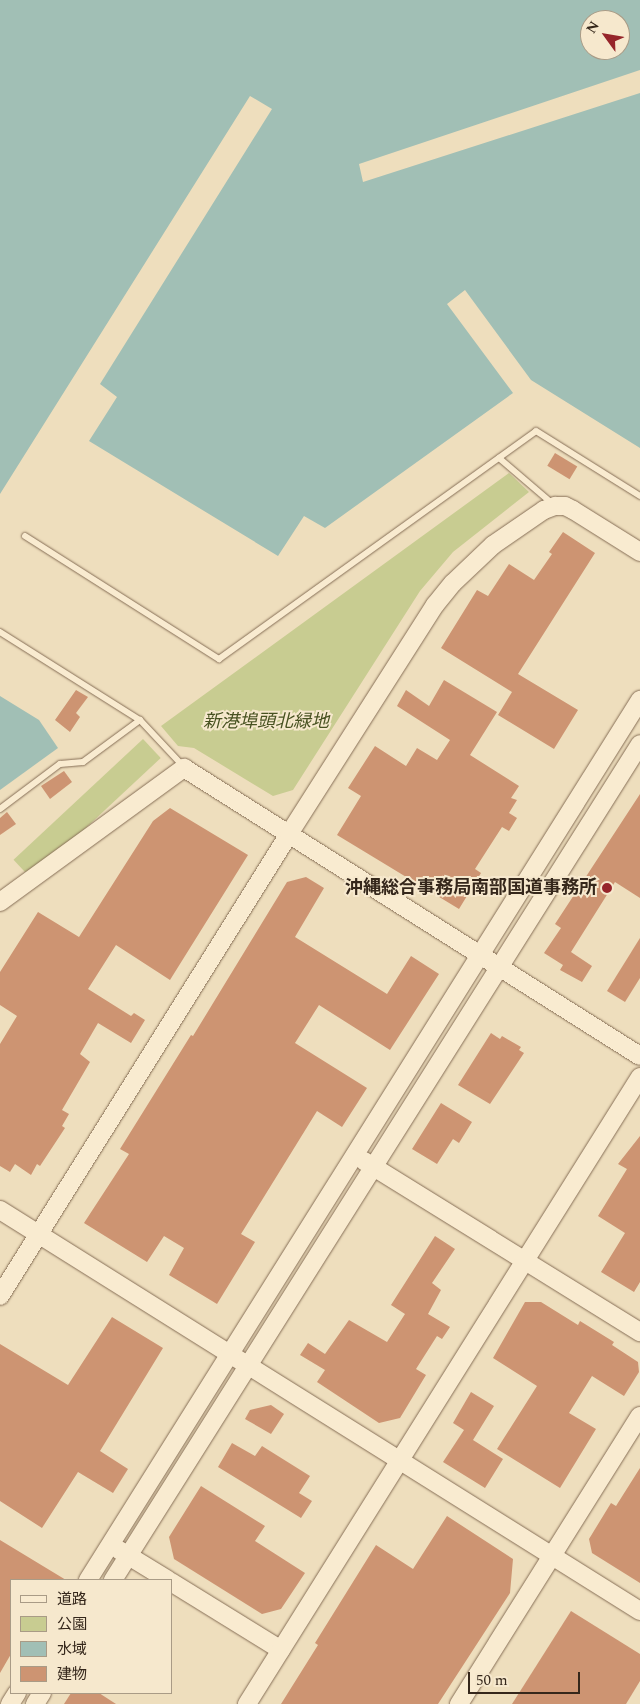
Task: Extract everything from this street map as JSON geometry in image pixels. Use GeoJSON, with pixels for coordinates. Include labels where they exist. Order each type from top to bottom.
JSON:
{"type":"FeatureCollection","features":[{"type":"Feature","properties":{"kind":"street"},"geometry":{"type":"LineString","coordinates":[[0,1296],[289,834],[435,605],[472,563],[493,545],[544,510],[555,506],[565,506],[573,510],[640,552]]}},
{"type":"Feature","properties":{"kind":"street"},"geometry":{"type":"LineString","coordinates":[[89,1579],[640,700]]}},
{"type":"Feature","properties":{"kind":"street"},"geometry":{"type":"LineString","coordinates":[[114,1579],[640,744]]}},
{"type":"Feature","properties":{"kind":"street"},"geometry":{"type":"LineString","coordinates":[[0,902],[184,768],[640,1056]]}},
{"type":"Feature","properties":{"kind":"street"},"geometry":{"type":"LineString","coordinates":[[248,1704],[640,1077]]}},
{"type":"Feature","properties":{"kind":"street"},"geometry":{"type":"LineString","coordinates":[[354,1154],[640,1332]]}},
{"type":"Feature","properties":{"kind":"street"},"geometry":{"type":"LineString","coordinates":[[0,1210],[640,1611]]}},
{"type":"Feature","properties":{"kind":"street"},"geometry":{"type":"LineString","coordinates":[[459,1704],[640,1416]]}},
{"type":"Feature","properties":{"kind":"street"},"geometry":{"type":"LineString","coordinates":[[110,1544],[167,1579]]}},
{"type":"Feature","properties":{"kind":"street"},"geometry":{"type":"LineString","coordinates":[[172,1582],[281,1650]]}},
{"type":"Feature","properties":{"kind":"lane"},"geometry":{"type":"LineString","coordinates":[[25,536],[219,659],[536,431],[640,496]]}},
{"type":"Feature","properties":{"kind":"lane"},"geometry":{"type":"LineString","coordinates":[[500,458],[555,506]]}},
{"type":"Feature","properties":{"kind":"lane"},"geometry":{"type":"LineString","coordinates":[[0,632],[140,720],[184,768]]}},
{"type":"Feature","properties":{"kind":"lane"},"geometry":{"type":"LineString","coordinates":[[0,809],[60,764],[83,762],[140,720]]}},
{"type":"Feature","properties":{"kind":"green space","name":"新港埠頭北緑地"},"geometry":{"type":"Polygon","coordinates":[[[509,473],[529,492],[453,552],[420,591],[293,790],[273,796],[194,748],[178,746],[161,726],[509,473]]]}},
{"type":"Feature","properties":{"kind":"green space"},"geometry":{"type":"Polygon","coordinates":[[[143,739],[161,758],[31,879],[14,860],[143,739]]]}},
{"type":"Feature","properties":{"kind":"water"},"geometry":{"type":"Polygon","coordinates":[[[0,0],[640,0],[640,70],[359,164],[363,182],[640,93],[640,448],[531,380],[465,290],[447,304],[513,393],[325,528],[304,516],[278,556],[89,441],[117,397],[100,384],[272,109],[250,96],[0,494],[0,0]]]}},
{"type":"Feature","properties":{"kind":"water"},"geometry":{"type":"Polygon","coordinates":[[[0,696],[39,720],[58,748],[0,790],[0,696]]]}},
{"type":"Feature","properties":{"kind":"building"},"geometry":{"type":"Polygon","coordinates":[[[555,453],[577,466],[570,479],[547,466],[555,453]]]}},
{"type":"Feature","properties":{"kind":"building"},"geometry":{"type":"Polygon","coordinates":[[[563,532],[595,553],[518,674],[578,710],[554,749],[498,715],[512,692],[441,648],[477,590],[488,596],[509,564],[534,580],[552,554],[549,552],[563,532]]]}},
{"type":"Feature","properties":{"kind":"building"},"geometry":{"type":"Polygon","coordinates":[[[444,680],[497,712],[470,755],[519,786],[511,798],[517,800],[509,813],[517,818],[509,831],[502,827],[475,869],[481,873],[459,909],[337,835],[361,796],[348,788],[375,746],[406,766],[417,748],[437,760],[450,740],[397,706],[406,690],[429,706],[444,680]]]}},
{"type":"Feature","properties":{"kind":"building"},"geometry":{"type":"Polygon","coordinates":[[[76,690],[88,697],[76,713],[80,717],[70,732],[55,720],[76,690]]]}},
{"type":"Feature","properties":{"kind":"building"},"geometry":{"type":"Polygon","coordinates":[[[64,771],[72,782],[50,799],[41,786],[64,771]]]}},
{"type":"Feature","properties":{"kind":"building"},"geometry":{"type":"Polygon","coordinates":[[[640,794],[640,898],[615,882],[571,952],[592,966],[582,982],[560,970],[563,965],[544,953],[561,928],[555,924],[640,794]]]}},
{"type":"Feature","properties":{"kind":"building"},"geometry":{"type":"Polygon","coordinates":[[[170,808],[248,855],[170,980],[116,945],[88,989],[131,1016],[134,1013],[145,1020],[131,1043],[98,1023],[80,1054],[90,1062],[62,1110],[69,1114],[62,1126],[65,1128],[40,1166],[37,1164],[31,1175],[15,1164],[10,1172],[0,1166],[0,1044],[17,1016],[0,1005],[0,972],[38,912],[79,937],[153,821],[170,808]]]}},
{"type":"Feature","properties":{"kind":"building"},"geometry":{"type":"Polygon","coordinates":[[[7,812],[16,824],[0,835],[0,818],[7,812]]]}},
{"type":"Feature","properties":{"kind":"building"},"geometry":{"type":"Polygon","coordinates":[[[306,877],[324,888],[295,937],[387,994],[411,956],[439,974],[390,1050],[319,1005],[295,1043],[367,1088],[342,1127],[317,1111],[241,1234],[255,1242],[217,1304],[169,1275],[184,1248],[164,1236],[147,1262],[84,1223],[129,1154],[120,1149],[191,1035],[193,1036],[287,882],[306,877]]]}},
{"type":"Feature","properties":{"kind":"building"},"geometry":{"type":"Polygon","coordinates":[[[640,938],[640,978],[625,1002],[607,991],[640,938]]]}},
{"type":"Feature","properties":{"kind":"building"},"geometry":{"type":"Polygon","coordinates":[[[491,1033],[500,1039],[502,1036],[521,1047],[519,1050],[524,1053],[490,1104],[458,1085],[491,1033]]]}},
{"type":"Feature","properties":{"kind":"building"},"geometry":{"type":"Polygon","coordinates":[[[441,1103],[472,1122],[459,1143],[453,1139],[437,1164],[412,1149],[441,1103]]]}},
{"type":"Feature","properties":{"kind":"building"},"geometry":{"type":"Polygon","coordinates":[[[640,1136],[640,1282],[634,1292],[601,1272],[625,1233],[598,1216],[627,1169],[618,1164],[640,1136]]]}},
{"type":"Feature","properties":{"kind":"building"},"geometry":{"type":"Polygon","coordinates":[[[435,1236],[455,1249],[432,1283],[441,1290],[428,1314],[450,1327],[442,1339],[437,1336],[416,1369],[426,1375],[400,1418],[379,1423],[317,1382],[325,1370],[300,1355],[308,1343],[325,1354],[349,1320],[387,1342],[405,1314],[391,1305],[435,1236]]]}},
{"type":"Feature","properties":{"kind":"building"},"geometry":{"type":"Polygon","coordinates":[[[525,1302],[541,1302],[578,1325],[580,1321],[614,1342],[612,1345],[638,1362],[639,1372],[624,1396],[592,1376],[569,1413],[596,1429],[560,1488],[497,1449],[537,1386],[493,1358],[525,1302]]]}},
{"type":"Feature","properties":{"kind":"building"},"geometry":{"type":"Polygon","coordinates":[[[112,1317],[163,1348],[100,1451],[128,1469],[113,1493],[78,1472],[42,1528],[0,1501],[0,1344],[68,1385],[112,1317]]]}},
{"type":"Feature","properties":{"kind":"building"},"geometry":{"type":"Polygon","coordinates":[[[471,1392],[494,1406],[473,1440],[503,1459],[485,1488],[443,1462],[464,1430],[453,1423],[471,1392]]]}},
{"type":"Feature","properties":{"kind":"building"},"geometry":{"type":"Polygon","coordinates":[[[271,1405],[284,1414],[271,1434],[245,1419],[250,1410],[271,1405]]]}},
{"type":"Feature","properties":{"kind":"building"},"geometry":{"type":"Polygon","coordinates":[[[232,1443],[255,1456],[262,1446],[310,1476],[299,1493],[312,1501],[301,1518],[218,1467],[232,1443]]]}},
{"type":"Feature","properties":{"kind":"building"},"geometry":{"type":"Polygon","coordinates":[[[640,1468],[640,1583],[592,1553],[589,1539],[611,1503],[616,1506],[640,1468]]]}},
{"type":"Feature","properties":{"kind":"building"},"geometry":{"type":"Polygon","coordinates":[[[201,1486],[265,1526],[255,1541],[305,1573],[281,1609],[262,1614],[174,1559],[169,1537],[201,1486]]]}},
{"type":"Feature","properties":{"kind":"building"},"geometry":{"type":"Polygon","coordinates":[[[447,1516],[513,1559],[510,1593],[438,1704],[281,1704],[318,1645],[315,1643],[376,1545],[413,1569],[447,1516]]]}},
{"type":"Feature","properties":{"kind":"building"},"geometry":{"type":"Polygon","coordinates":[[[0,1540],[64,1579],[10,1579],[10,1656],[0,1673],[0,1540]]]}},
{"type":"Feature","properties":{"kind":"building"},"geometry":{"type":"Polygon","coordinates":[[[571,1611],[640,1654],[640,1681],[626,1704],[512,1704],[571,1611]]]}},
{"type":"Feature","properties":{"kind":"building"},"geometry":{"type":"Polygon","coordinates":[[[70,1694],[101,1694],[116,1704],[64,1704],[70,1694]]]}},
{"type":"Feature","properties":{"kind":"place","name":"沖縄総合事務局南部国道事務所"},"geometry":{"type":"Point","coordinates":[607,888]}}]}
